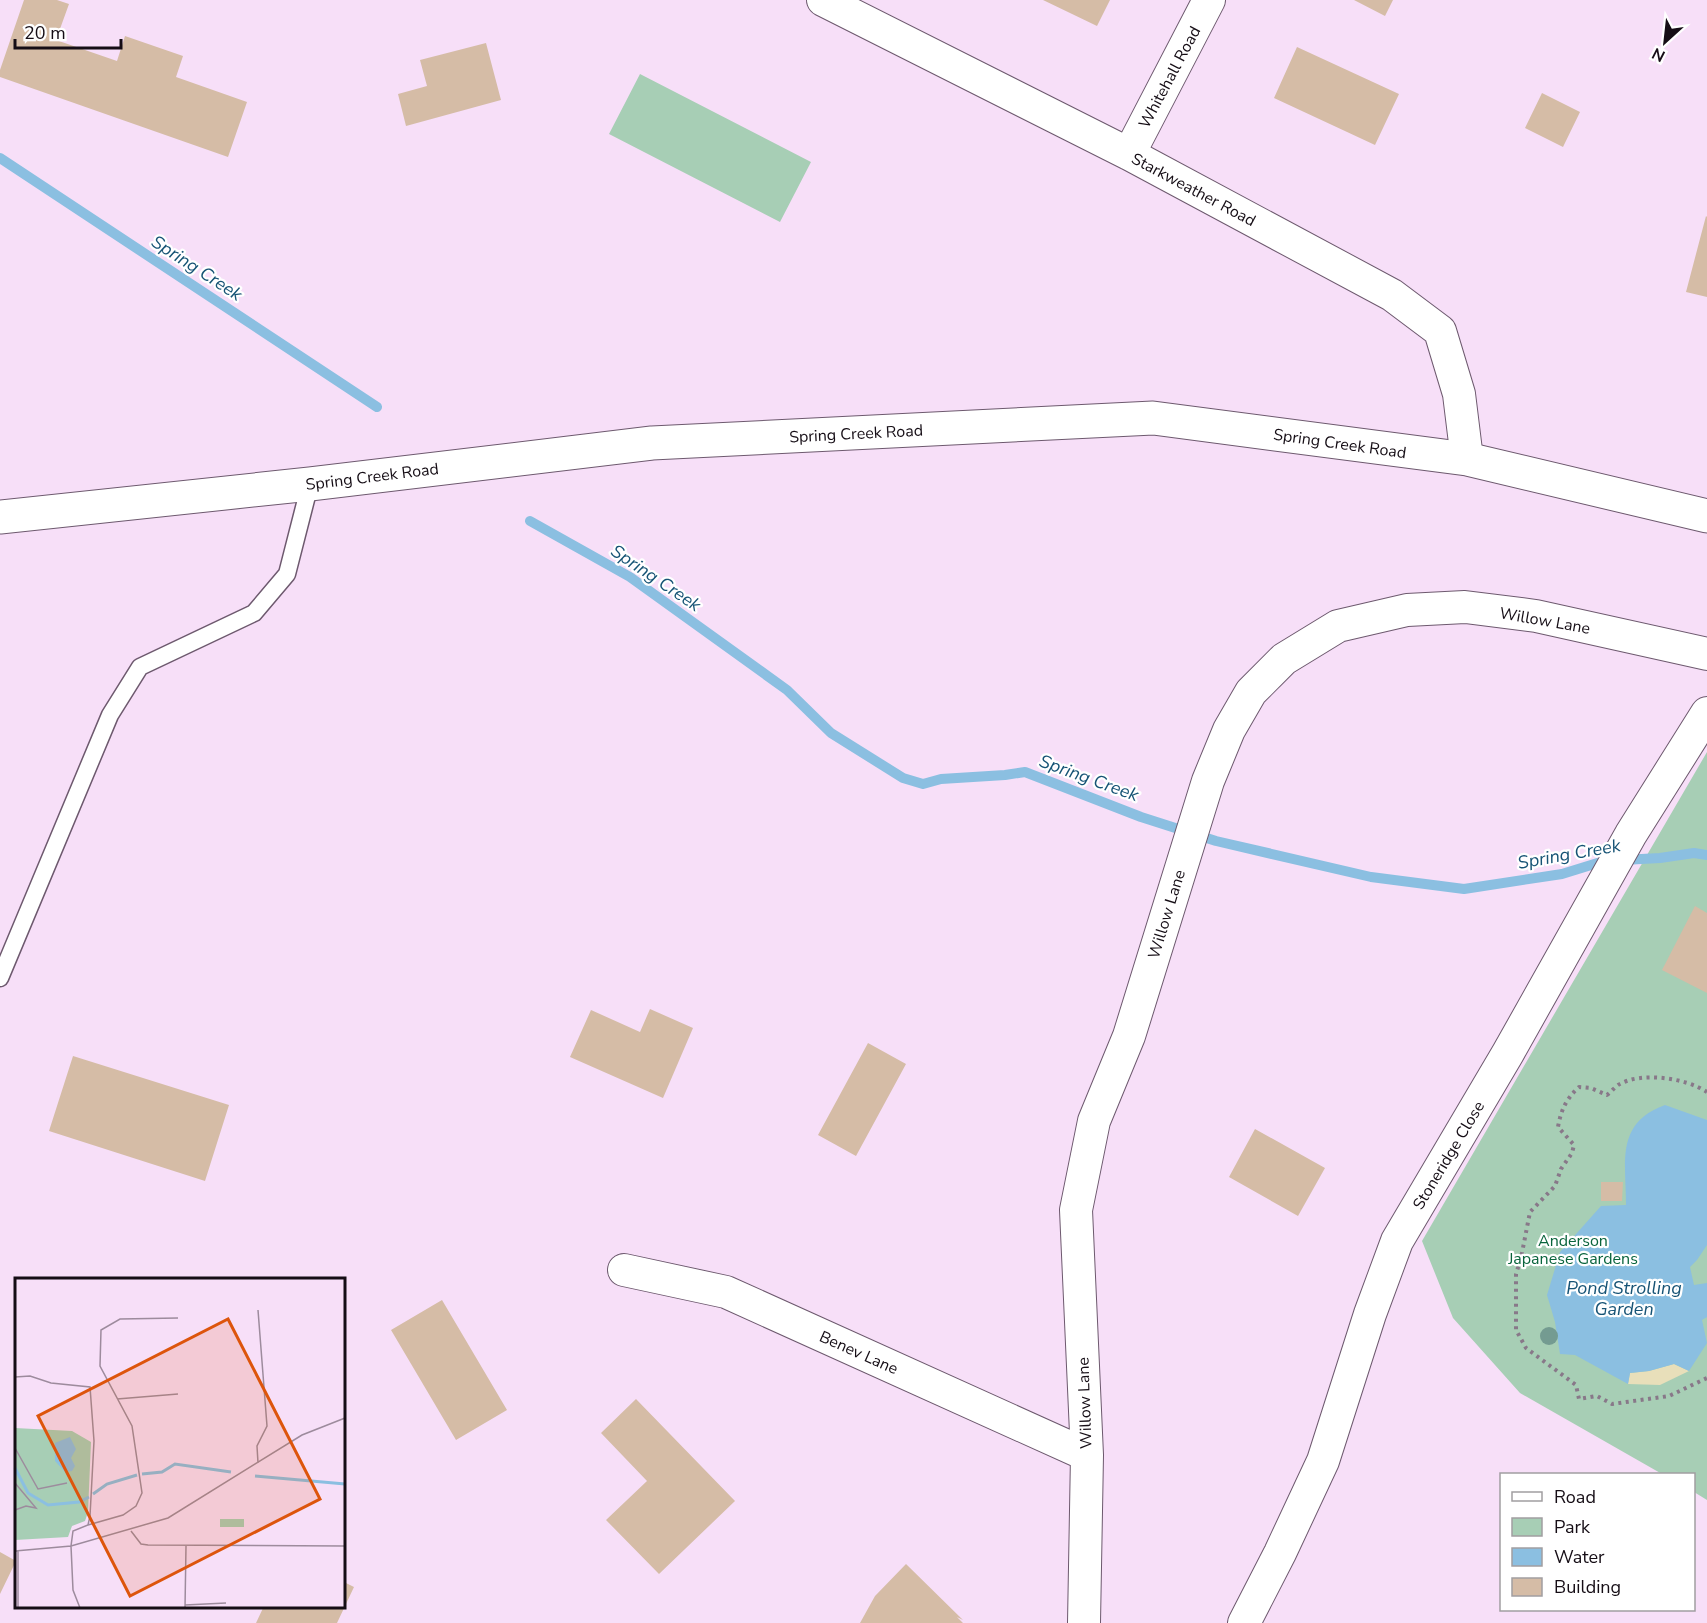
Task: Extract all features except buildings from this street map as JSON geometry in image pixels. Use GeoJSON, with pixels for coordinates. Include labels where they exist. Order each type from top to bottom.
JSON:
{"type":"FeatureCollection","features":[{"type":"Feature","properties":{"kind":"main road","name":"Spring Creek Road"},"geometry":{"type":"LineString","coordinates":[[0,517],[310,484],[652,443],[1153,418],[1467,459],[1707,516]]}},
{"type":"Feature","properties":{"kind":"street","name":"Starkweather Road"},"geometry":{"type":"LineString","coordinates":[[823,0],[1129,154],[1392,296],[1440,331],[1459,394],[1467,459]]}},
{"type":"Feature","properties":{"kind":"street","name":"Whitehall Road"},"geometry":{"type":"LineString","coordinates":[[1129,154],[1209,0]]}},
{"type":"Feature","properties":{"kind":"street","name":"Willow Lane"},"geometry":{"type":"LineString","coordinates":[[1084,1623],[1087,1455],[1076,1210],[1094,1121],[1129,1036],[1208,781],[1229,730],[1251,692],[1284,659],[1338,626],[1407,610],[1465,607],[1536,616],[1707,654]]}},
{"type":"Feature","properties":{"kind":"street","name":"Stoneridge Close"},"geometry":{"type":"LineString","coordinates":[[1244,1623],[1323,1461],[1370,1314],[1397,1241],[1508,1053],[1631,834],[1707,713]]}},
{"type":"Feature","properties":{"kind":"street","name":"Benev Lane"},"geometry":{"type":"LineString","coordinates":[[624,1270],[726,1292],[1087,1455]]}},
{"type":"Feature","properties":{"kind":"lane"},"geometry":{"type":"LineString","coordinates":[[0,978],[110,715],[140,667],[254,613],[287,574],[310,484]]}},
{"type":"Feature","properties":{"kind":"path"},"geometry":{"type":"LineString","coordinates":[[1707,1092],[1696,1085],[1656,1077],[1634,1079],[1619,1085],[1607,1095],[1591,1088],[1579,1087],[1569,1096],[1561,1110],[1558,1127],[1574,1144],[1572,1153],[1561,1169],[1555,1186],[1530,1212],[1516,1274],[1515,1291],[1516,1330],[1527,1348],[1575,1385],[1579,1399],[1597,1396],[1612,1404],[1669,1396],[1707,1378]]}},
{"type":"Feature","properties":{"kind":"green space"},"geometry":{"type":"Polygon","coordinates":[[[640,74],[811,162],[780,222],[609,134],[640,74]]]}},
{"type":"Feature","properties":{"kind":"green space","name":"Anderson Japanese Gardens"},"geometry":{"type":"Polygon","coordinates":[[[1707,752],[1707,1500],[1695,1493],[1695,1473],[1660,1473],[1520,1393],[1453,1318],[1422,1241],[1707,752]]]}},
{"type":"Feature","properties":{"kind":"sand"},"geometry":{"type":"Polygon","coordinates":[[[1674,1364],[1689,1371],[1660,1385],[1628,1384],[1630,1373],[1649,1371],[1674,1364]]]}},
{"type":"Feature","properties":{"kind":"water","name":"Pond Strolling Garden"},"geometry":{"type":"Polygon","coordinates":[[[1665,1105],[1707,1120],[1707,1245],[1690,1267],[1694,1285],[1707,1283],[1707,1317],[1702,1320],[1707,1343],[1689,1371],[1674,1364],[1649,1371],[1630,1373],[1628,1384],[1575,1355],[1560,1354],[1555,1322],[1547,1295],[1560,1252],[1601,1206],[1626,1205],[1625,1159],[1631,1133],[1638,1122],[1665,1105]]]}},
{"type":"Feature","properties":{"kind":"waterway","name":"Spring Creek"},"geometry":{"type":"LineString","coordinates":[[0,158],[377,407]]}},
{"type":"Feature","properties":{"kind":"waterway","name":"Spring Creek"},"geometry":{"type":"LineString","coordinates":[[530,521],[630,577],[787,690],[831,733],[903,778],[923,784],[941,779],[1025,772],[1141,817],[1216,841],[1371,877],[1464,889],[1562,874],[1604,861],[1660,858],[1694,853],[1707,855]]}}]}
